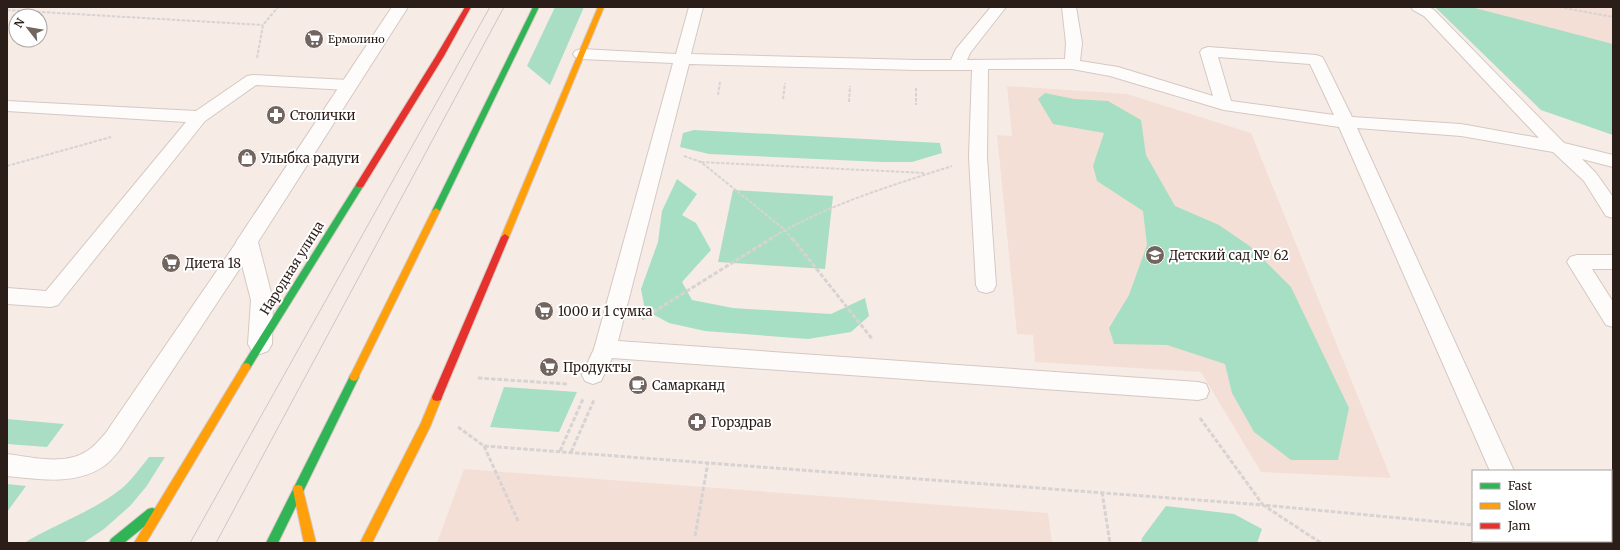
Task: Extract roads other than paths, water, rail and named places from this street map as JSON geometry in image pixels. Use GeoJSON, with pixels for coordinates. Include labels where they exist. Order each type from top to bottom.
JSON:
{"type":"FeatureCollection","features":[{"type":"Feature","properties":{"kind":"main road","name":"Народная улица"},"geometry":{"type":"LineString","coordinates":[[140,543],[260,344],[436,62],[468,7]]}},
{"type":"Feature","properties":{"kind":"main road"},"geometry":{"type":"LineString","coordinates":[[272,543],[536,7]]}},
{"type":"Feature","properties":{"kind":"main road"},"geometry":{"type":"LineString","coordinates":[[366,543],[426,424],[600,7]]}},
{"type":"Feature","properties":{"kind":"main road"},"geometry":{"type":"LineString","coordinates":[[298,490],[310,543]]}},
{"type":"Feature","properties":{"kind":"main road"},"geometry":{"type":"LineString","coordinates":[[114,543],[162,505]]}},
{"type":"Feature","properties":{"kind":"street"},"geometry":{"type":"LineString","coordinates":[[260,344],[262,300],[247,242],[400,7]]}},
{"type":"Feature","properties":{"kind":"lane"},"geometry":{"type":"LineString","coordinates":[[591,380],[605,349],[696,7]]}},
{"type":"Feature","properties":{"kind":"lane"},"geometry":{"type":"LineString","coordinates":[[958,65],[962,52],[998,7]]}},
{"type":"Feature","properties":{"kind":"lane"},"geometry":{"type":"LineString","coordinates":[[1069,7],[1074,43],[1072,64]]}},
{"type":"Feature","properties":{"kind":"lane"},"geometry":{"type":"LineString","coordinates":[[1418,7],[1429,13],[1558,148],[1590,177],[1613,211]]}},
{"type":"Feature","properties":{"kind":"lane"},"geometry":{"type":"LineString","coordinates":[[1224,105],[1208,52],[1316,60],[1346,122],[1502,470]]}},
{"type":"Feature","properties":{"kind":"lane"},"geometry":{"type":"LineString","coordinates":[[581,54],[683,59],[958,65],[1072,64],[1112,71],[1224,105],[1346,122],[1461,130],[1558,148],[1613,161]]}},
{"type":"Feature","properties":{"kind":"lane"},"geometry":{"type":"LineString","coordinates":[[980,64],[978,157],[986,285]]}},
{"type":"Feature","properties":{"kind":"lane"},"geometry":{"type":"LineString","coordinates":[[7,296],[51,299],[199,117],[253,80],[348,85]]}},
{"type":"Feature","properties":{"kind":"lane"},"geometry":{"type":"LineString","coordinates":[[7,106],[199,117]]}},
{"type":"Feature","properties":{"kind":"lane"},"geometry":{"type":"LineString","coordinates":[[7,465],[51,469],[75,469],[95,459],[113,441],[247,242]]}},
{"type":"Feature","properties":{"kind":"lane"},"geometry":{"type":"LineString","coordinates":[[1613,262],[1577,262],[1613,319]]}},
{"type":"Feature","properties":{"kind":"lane"},"geometry":{"type":"LineString","coordinates":[[605,349],[1189,390]]}},
{"type":"Feature","properties":{"kind":"tram line"},"geometry":{"type":"LineString","coordinates":[[190,543],[490,7]]}},
{"type":"Feature","properties":{"kind":"tram line"},"geometry":{"type":"LineString","coordinates":[[216,543],[504,7]]}},
{"type":"Feature","properties":{"kind":"place","name":"Ермолино"},"geometry":{"type":"Point","coordinates":[314,39]}},
{"type":"Feature","properties":{"kind":"place","name":"Столички"},"geometry":{"type":"Point","coordinates":[276,115]}},
{"type":"Feature","properties":{"kind":"place","name":"Улыбка радуги"},"geometry":{"type":"Point","coordinates":[247,158]}},
{"type":"Feature","properties":{"kind":"place","name":"Детский сад № 62"},"geometry":{"type":"Point","coordinates":[1155,255]}},
{"type":"Feature","properties":{"kind":"place","name":"Диета 18"},"geometry":{"type":"Point","coordinates":[171,263]}},
{"type":"Feature","properties":{"kind":"place","name":"1000 и 1 сумка"},"geometry":{"type":"Point","coordinates":[544,311]}},
{"type":"Feature","properties":{"kind":"place","name":"Продукты"},"geometry":{"type":"Point","coordinates":[549,367]}},
{"type":"Feature","properties":{"kind":"place","name":"Самарканд"},"geometry":{"type":"Point","coordinates":[638,385]}},
{"type":"Feature","properties":{"kind":"place","name":"Горздрав"},"geometry":{"type":"Point","coordinates":[697,422]}}]}
